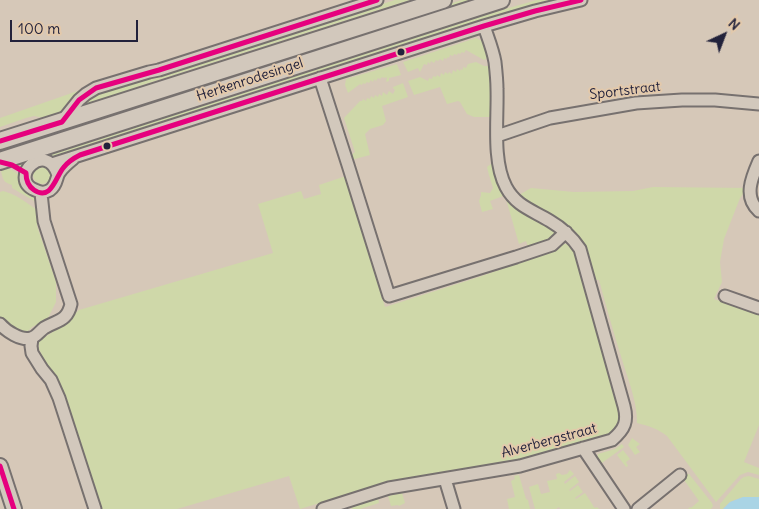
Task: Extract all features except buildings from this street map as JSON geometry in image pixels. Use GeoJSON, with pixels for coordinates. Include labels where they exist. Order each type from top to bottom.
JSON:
{"type":"FeatureCollection","features":[{"type":"Feature","properties":{"kind":"highway","name":"Herkenrodesingel"},"geometry":{"type":"LineString","coordinates":[[0,141],[443,0]]}},
{"type":"Feature","properties":{"kind":"highway","name":"Herkenrodesingel"},"geometry":{"type":"LineString","coordinates":[[0,161],[501,0]]}},
{"type":"Feature","properties":{"kind":"main road"},"geometry":{"type":"LineString","coordinates":[[0,466],[14,509]]}},
{"type":"Feature","properties":{"kind":"street"},"geometry":{"type":"LineString","coordinates":[[62,122],[79,100],[96,88],[159,70],[377,0]]}},
{"type":"Feature","properties":{"kind":"street","name":"Herkenrodesingel"},"geometry":{"type":"LineString","coordinates":[[0,161],[26,173],[28,168],[36,161],[48,161],[52,164],[484,26],[581,0]]}},
{"type":"Feature","properties":{"kind":"street","name":"Alverbergstraat"},"geometry":{"type":"LineString","coordinates":[[330,508],[389,488],[520,466],[612,440],[620,433],[626,423],[627,416],[580,250],[574,239],[566,232],[552,222],[523,207],[506,188],[500,176],[495,61],[484,26]]}},
{"type":"Feature","properties":{"kind":"street"},"geometry":{"type":"LineString","coordinates":[[320,78],[389,296],[552,245],[566,232]]}},
{"type":"Feature","properties":{"kind":"street","name":"Sportstraat"},"geometry":{"type":"LineString","coordinates":[[497,136],[550,118],[636,103],[706,100],[759,104]]}},
{"type":"Feature","properties":{"kind":"street","name":"Herkenrodesingel"},"geometry":{"type":"LineString","coordinates":[[41,193],[50,190],[54,186],[63,167],[80,155]]}},
{"type":"Feature","properties":{"kind":"street"},"geometry":{"type":"LineString","coordinates":[[759,161],[750,188],[750,199],[759,211]]}},
{"type":"Feature","properties":{"kind":"street"},"geometry":{"type":"LineString","coordinates":[[52,164],[56,168],[58,175]]}},
{"type":"Feature","properties":{"kind":"street"},"geometry":{"type":"LineString","coordinates":[[0,324],[3,328],[21,338],[32,338],[44,328],[57,323],[69,313],[71,304],[44,221],[41,193],[28,185],[26,173]]}},
{"type":"Feature","properties":{"kind":"street"},"geometry":{"type":"LineString","coordinates":[[725,296],[759,308]]}},
{"type":"Feature","properties":{"kind":"street"},"geometry":{"type":"LineString","coordinates":[[32,338],[32,353],[42,370],[51,380],[60,398],[95,509]]}},
{"type":"Feature","properties":{"kind":"street"},"geometry":{"type":"LineString","coordinates":[[583,448],[624,509]]}},
{"type":"Feature","properties":{"kind":"street"},"geometry":{"type":"LineString","coordinates":[[638,509],[680,475]]}},
{"type":"Feature","properties":{"kind":"street"},"geometry":{"type":"LineString","coordinates":[[445,479],[454,509]]}},
{"type":"Feature","properties":{"kind":"green space"},"geometry":{"type":"Polygon","coordinates":[[[395,0],[410,0],[136,87],[77,111],[86,98],[105,89],[154,76],[395,0]]]}},
{"type":"Feature","properties":{"kind":"green space"},"geometry":{"type":"Polygon","coordinates":[[[462,0],[481,0],[2,152],[3,149],[77,126],[89,117],[462,0]]]}},
{"type":"Feature","properties":{"kind":"green space"},"geometry":{"type":"Polygon","coordinates":[[[537,0],[561,0],[23,168],[14,163],[35,155],[56,152],[537,0]]]}},
{"type":"Feature","properties":{"kind":"green space"},"geometry":{"type":"Polygon","coordinates":[[[476,38],[482,41],[489,57],[484,60],[466,50],[464,53],[450,55],[447,59],[444,58],[443,61],[440,59],[434,63],[431,61],[430,64],[428,62],[427,65],[424,64],[420,72],[418,68],[408,72],[403,62],[476,38]]]}},
{"type":"Feature","properties":{"kind":"green space"},"geometry":{"type":"Polygon","coordinates":[[[476,62],[484,66],[490,66],[493,89],[491,117],[474,117],[467,114],[458,101],[447,104],[440,87],[414,95],[408,81],[420,77],[428,81],[433,76],[436,77],[437,75],[440,77],[441,73],[444,75],[445,72],[452,74],[453,70],[456,72],[457,69],[463,70],[463,67],[466,68],[468,64],[476,62]]]}},
{"type":"Feature","properties":{"kind":"green space"},"geometry":{"type":"Polygon","coordinates":[[[397,64],[401,75],[389,78],[389,81],[386,82],[387,77],[378,78],[376,81],[374,79],[373,82],[371,80],[369,83],[360,84],[348,93],[345,85],[346,79],[397,64]]]}},
{"type":"Feature","properties":{"kind":"green space"},"geometry":{"type":"Polygon","coordinates":[[[403,83],[408,97],[382,106],[386,121],[383,125],[370,129],[365,134],[370,155],[351,160],[350,156],[355,152],[344,118],[363,99],[366,101],[371,96],[374,98],[375,95],[378,97],[379,94],[382,96],[383,92],[387,95],[389,91],[393,94],[395,90],[393,87],[403,83]]]}},
{"type":"Feature","properties":{"kind":"green space"},"geometry":{"type":"Polygon","coordinates":[[[89,87],[61,114],[50,119],[34,116],[0,127],[0,118],[89,87]]]}},
{"type":"Feature","properties":{"kind":"green space"},"geometry":{"type":"Polygon","coordinates":[[[492,163],[498,182],[510,201],[554,229],[555,235],[551,241],[529,249],[526,241],[519,244],[506,199],[503,196],[490,201],[493,209],[482,212],[479,201],[481,192],[490,193],[493,188],[487,167],[492,163]]]}},
{"type":"Feature","properties":{"kind":"green space"},"geometry":{"type":"Polygon","coordinates":[[[42,166],[48,169],[51,175],[48,181],[42,184],[36,181],[33,175],[36,169],[42,166]]]}},
{"type":"Feature","properties":{"kind":"green space"},"geometry":{"type":"Polygon","coordinates":[[[7,168],[17,173],[24,181],[36,202],[4,181],[1,171],[7,168]]]}},
{"type":"Feature","properties":{"kind":"green space"},"geometry":{"type":"Polygon","coordinates":[[[346,176],[385,307],[552,251],[561,244],[567,244],[572,248],[621,420],[611,433],[525,459],[388,482],[300,509],[289,476],[177,509],[98,509],[57,380],[39,349],[39,341],[63,325],[79,310],[273,253],[258,204],[301,191],[304,199],[321,194],[319,185],[346,176]]]}},
{"type":"Feature","properties":{"kind":"green space"},"geometry":{"type":"Polygon","coordinates":[[[653,187],[750,188],[740,198],[724,239],[720,262],[722,282],[714,299],[759,314],[759,425],[744,462],[759,468],[759,475],[748,472],[740,475],[716,502],[667,436],[660,431],[637,423],[633,394],[599,280],[594,280],[576,232],[519,195],[531,188],[574,192],[633,191],[653,187]]]}},
{"type":"Feature","properties":{"kind":"green space"},"geometry":{"type":"Polygon","coordinates":[[[3,191],[17,196],[37,210],[37,226],[56,282],[56,302],[47,320],[24,333],[16,330],[0,317],[0,192],[3,191]]]}},
{"type":"Feature","properties":{"kind":"green space"},"geometry":{"type":"Polygon","coordinates":[[[632,438],[640,444],[636,447],[640,452],[635,455],[628,445],[632,438]]]}},
{"type":"Feature","properties":{"kind":"green space"},"geometry":{"type":"Polygon","coordinates":[[[622,444],[624,447],[599,465],[596,462],[598,454],[615,449],[622,444]]]}},
{"type":"Feature","properties":{"kind":"green space"},"geometry":{"type":"Polygon","coordinates":[[[623,450],[630,459],[626,462],[628,466],[626,467],[617,455],[623,450]]]}},
{"type":"Feature","properties":{"kind":"green space"},"geometry":{"type":"Polygon","coordinates":[[[570,470],[574,474],[564,482],[565,484],[575,476],[579,482],[569,490],[578,485],[583,492],[575,498],[585,493],[594,507],[599,509],[560,509],[559,507],[556,509],[535,509],[529,487],[538,484],[541,494],[550,492],[547,481],[557,479],[556,474],[567,474],[570,470]]]}},
{"type":"Feature","properties":{"kind":"green space"},"geometry":{"type":"Polygon","coordinates":[[[689,474],[712,503],[711,509],[688,509],[699,501],[682,477],[689,474]]]}},
{"type":"Feature","properties":{"kind":"green space"},"geometry":{"type":"Polygon","coordinates":[[[519,475],[530,509],[509,509],[507,499],[515,497],[511,481],[515,479],[514,476],[519,475]]]}},
{"type":"Feature","properties":{"kind":"green space"},"geometry":{"type":"Polygon","coordinates":[[[749,476],[759,479],[759,497],[739,498],[730,502],[723,509],[720,509],[720,504],[741,479],[749,476]]]}},
{"type":"Feature","properties":{"kind":"green space"},"geometry":{"type":"Polygon","coordinates":[[[402,493],[405,503],[399,506],[391,506],[388,496],[402,493]]]}},
{"type":"Feature","properties":{"kind":"green space"},"geometry":{"type":"Polygon","coordinates":[[[378,498],[379,503],[360,509],[352,509],[352,507],[378,498]]]}},
{"type":"Feature","properties":{"kind":"water"},"geometry":{"type":"Polygon","coordinates":[[[743,497],[759,497],[759,509],[723,509],[730,502],[743,497]]]}},
{"type":"Feature","properties":{"kind":"transit line"},"geometry":{"type":"LineString","coordinates":[[0,141],[62,122],[79,100],[96,88],[159,70],[377,0]]}},
{"type":"Feature","properties":{"kind":"transit line"},"geometry":{"type":"LineString","coordinates":[[0,162],[12,165],[26,173],[26,178],[32,188],[40,193],[45,193],[53,186],[66,165],[80,155],[484,26],[581,0]]}},
{"type":"Feature","properties":{"kind":"transit line"},"geometry":{"type":"LineString","coordinates":[[0,466],[14,509]]}}]}
